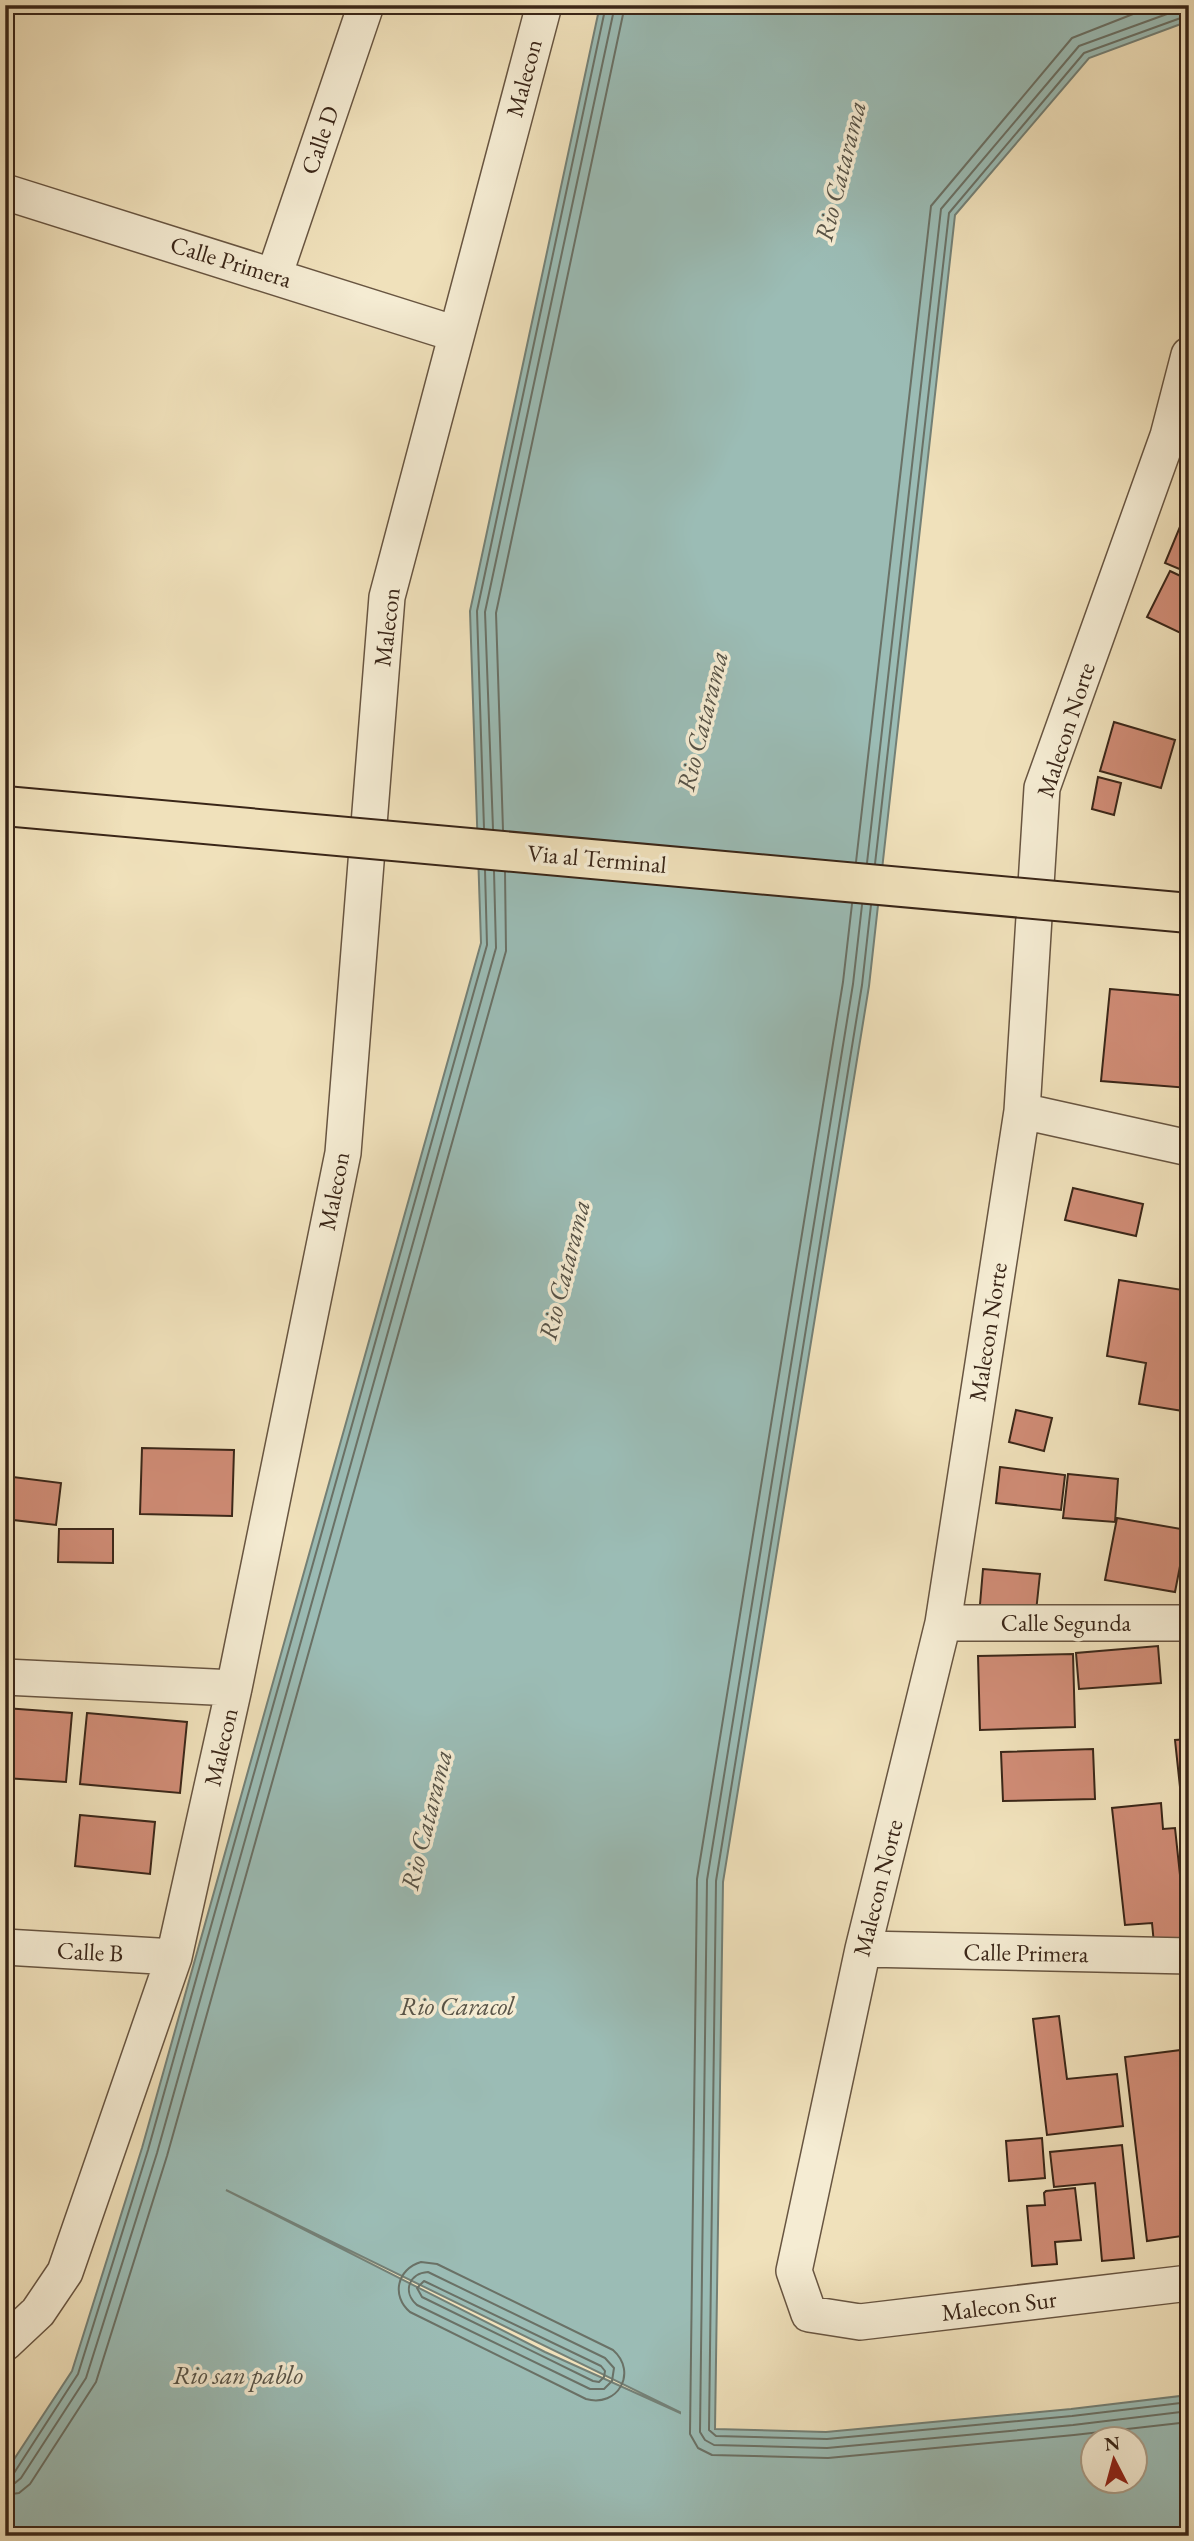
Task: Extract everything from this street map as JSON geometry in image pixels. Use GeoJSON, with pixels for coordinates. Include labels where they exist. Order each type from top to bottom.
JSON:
{"type":"FeatureCollection","features":[{"type":"Feature","properties":{"kind":"highway","name":"Via al Terminal"},"geometry":{"type":"LineString","coordinates":[[5,806],[1189,913]]}},
{"type":"Feature","properties":{"kind":"street","name":"Calle D"},"geometry":{"type":"LineString","coordinates":[[274,276],[366,5]]}},
{"type":"Feature","properties":{"kind":"street","name":"Malecon"},"geometry":{"type":"LineString","coordinates":[[5,2343],[38,2312],[65,2272],[174,1957],[234,1688],[343,1153],[387,597],[544,5]]}},
{"type":"Feature","properties":{"kind":"street","name":"Calle Primera"},"geometry":{"type":"LineString","coordinates":[[5,192],[456,334]]}},
{"type":"Feature","properties":{"kind":"street","name":"Malecon Norte"},"geometry":{"type":"LineString","coordinates":[[809,2314],[794,2271],[863,1949],[943,1623],[1022,1111],[1042,788],[1168,436],[1189,355]]}},
{"type":"Feature","properties":{"kind":"street"},"geometry":{"type":"LineString","coordinates":[[1022,1111],[1189,1148]]}},
{"type":"Feature","properties":{"kind":"street","name":"Calle Segunda"},"geometry":{"type":"LineString","coordinates":[[943,1623],[1189,1623]]}},
{"type":"Feature","properties":{"kind":"street"},"geometry":{"type":"LineString","coordinates":[[5,1677],[234,1688]]}},
{"type":"Feature","properties":{"kind":"street","name":"Calle B"},"geometry":{"type":"LineString","coordinates":[[5,1947],[174,1957]]}},
{"type":"Feature","properties":{"kind":"street","name":"Calle Primera"},"geometry":{"type":"LineString","coordinates":[[863,1949],[1189,1956]]}},
{"type":"Feature","properties":{"kind":"street","name":"Malecon Sur"},"geometry":{"type":"LineString","coordinates":[[809,2314],[860,2322],[1189,2283]]}},
{"type":"Feature","properties":{"kind":"water"},"geometry":{"type":"Polygon","coordinates":[[[600,5],[1189,5],[1189,21],[1089,58],[955,215],[869,986],[723,1882],[715,2429],[826,2432],[1189,2395],[1189,2536],[5,2536],[5,2473],[72,2371],[142,2148],[481,943],[470,611],[600,5]],[[226,2190],[545,2352],[680,2412],[226,2190]]]}},
{"type":"Feature","properties":{"kind":"building"},"geometry":{"type":"Polygon","coordinates":[[[1189,505],[1189,573],[1165,563],[1189,505]]]}},
{"type":"Feature","properties":{"kind":"building"},"geometry":{"type":"Polygon","coordinates":[[[1170,571],[1189,580],[1189,637],[1147,617],[1170,571]]]}},
{"type":"Feature","properties":{"kind":"building"},"geometry":{"type":"Polygon","coordinates":[[[1114,722],[1175,740],[1161,788],[1100,771],[1114,722]]]}},
{"type":"Feature","properties":{"kind":"building"},"geometry":{"type":"Polygon","coordinates":[[[1098,777],[1121,783],[1114,815],[1092,809],[1098,777]]]}},
{"type":"Feature","properties":{"kind":"building"},"geometry":{"type":"Polygon","coordinates":[[[1110,989],[1189,996],[1189,1088],[1101,1081],[1110,989]]]}},
{"type":"Feature","properties":{"kind":"building"},"geometry":{"type":"Polygon","coordinates":[[[1073,1188],[1143,1204],[1136,1236],[1065,1220],[1073,1188]]]}},
{"type":"Feature","properties":{"kind":"building"},"geometry":{"type":"Polygon","coordinates":[[[1119,1280],[1189,1291],[1189,1412],[1139,1404],[1146,1363],[1107,1356],[1119,1280]]]}},
{"type":"Feature","properties":{"kind":"building"},"geometry":{"type":"Polygon","coordinates":[[[1016,1410],[1052,1418],[1044,1451],[1009,1442],[1016,1410]]]}},
{"type":"Feature","properties":{"kind":"building"},"geometry":{"type":"Polygon","coordinates":[[[142,1448],[234,1450],[232,1516],[140,1514],[142,1448]]]}},
{"type":"Feature","properties":{"kind":"building"},"geometry":{"type":"Polygon","coordinates":[[[1000,1467],[1065,1475],[1061,1510],[996,1503],[1000,1467]]]}},
{"type":"Feature","properties":{"kind":"building"},"geometry":{"type":"Polygon","coordinates":[[[1068,1474],[1118,1479],[1115,1522],[1063,1518],[1068,1474]]]}},
{"type":"Feature","properties":{"kind":"building"},"geometry":{"type":"Polygon","coordinates":[[[5,1476],[61,1483],[56,1525],[5,1519],[5,1476]]]}},
{"type":"Feature","properties":{"kind":"building"},"geometry":{"type":"Polygon","coordinates":[[[1117,1518],[1187,1530],[1175,1592],[1105,1580],[1117,1518]]]}},
{"type":"Feature","properties":{"kind":"building"},"geometry":{"type":"Polygon","coordinates":[[[59,1529],[113,1529],[113,1563],[58,1562],[59,1529]]]}},
{"type":"Feature","properties":{"kind":"building"},"geometry":{"type":"Polygon","coordinates":[[[983,1569],[1040,1574],[1035,1621],[979,1616],[983,1569]]]}},
{"type":"Feature","properties":{"kind":"building"},"geometry":{"type":"Polygon","coordinates":[[[5,1607],[13,1607],[10,1665],[5,1664],[5,1607]]]}},
{"type":"Feature","properties":{"kind":"building"},"geometry":{"type":"Polygon","coordinates":[[[1158,1646],[1161,1683],[1079,1689],[1076,1653],[1158,1646]]]}},
{"type":"Feature","properties":{"kind":"building"},"geometry":{"type":"Polygon","coordinates":[[[1073,1654],[1075,1727],[980,1730],[978,1656],[1073,1654]]]}},
{"type":"Feature","properties":{"kind":"building"},"geometry":{"type":"Polygon","coordinates":[[[5,1708],[72,1713],[66,1782],[5,1778],[5,1708]]]}},
{"type":"Feature","properties":{"kind":"building"},"geometry":{"type":"Polygon","coordinates":[[[87,1713],[187,1722],[180,1793],[80,1784],[87,1713]]]}},
{"type":"Feature","properties":{"kind":"building"},"geometry":{"type":"Polygon","coordinates":[[[1189,1739],[1189,1786],[1180,1787],[1175,1740],[1189,1739]]]}},
{"type":"Feature","properties":{"kind":"building"},"geometry":{"type":"Polygon","coordinates":[[[1093,1749],[1095,1799],[1003,1801],[1001,1752],[1093,1749]]]}},
{"type":"Feature","properties":{"kind":"building"},"geometry":{"type":"Polygon","coordinates":[[[1161,1803],[1163,1829],[1175,1828],[1187,1941],[1154,1944],[1152,1923],[1125,1925],[1112,1808],[1161,1803]]]}},
{"type":"Feature","properties":{"kind":"building"},"geometry":{"type":"Polygon","coordinates":[[[80,1815],[155,1822],[150,1874],[75,1866],[80,1815]]]}},
{"type":"Feature","properties":{"kind":"building"},"geometry":{"type":"Polygon","coordinates":[[[1059,2016],[1067,2079],[1117,2074],[1123,2126],[1047,2135],[1033,2019],[1059,2016]]]}},
{"type":"Feature","properties":{"kind":"building"},"geometry":{"type":"Polygon","coordinates":[[[1189,2049],[1189,2235],[1147,2241],[1125,2057],[1189,2049]]]}},
{"type":"Feature","properties":{"kind":"building"},"geometry":{"type":"Polygon","coordinates":[[[1042,2138],[1045,2178],[1009,2181],[1006,2141],[1042,2138]]]}},
{"type":"Feature","properties":{"kind":"building"},"geometry":{"type":"Polygon","coordinates":[[[1122,2145],[1134,2258],[1102,2261],[1095,2183],[1054,2187],[1050,2152],[1122,2145]]]}},
{"type":"Feature","properties":{"kind":"building"},"geometry":{"type":"Polygon","coordinates":[[[1075,2188],[1081,2240],[1055,2242],[1057,2264],[1032,2266],[1027,2206],[1045,2205],[1046,2191],[1075,2188]]]}},
{"type":"Feature","properties":{"kind":"water label","name":"Rio Catarama"},"geometry":{"type":"Point","coordinates":[840,171]}},
{"type":"Feature","properties":{"kind":"water label","name":"Rio Catarama"},"geometry":{"type":"Point","coordinates":[702,721]}},
{"type":"Feature","properties":{"kind":"water label","name":"Rio Catarama"},"geometry":{"type":"Point","coordinates":[564,1270]}},
{"type":"Feature","properties":{"kind":"water label","name":"Rio Catarama"},"geometry":{"type":"Point","coordinates":[426,1820]}},
{"type":"Feature","properties":{"kind":"water label","name":"Rio Caracol"},"geometry":{"type":"Point","coordinates":[457,2006]}},
{"type":"Feature","properties":{"kind":"water label","name":"Rio san pablo"},"geometry":{"type":"Point","coordinates":[238,2375]}}]}
